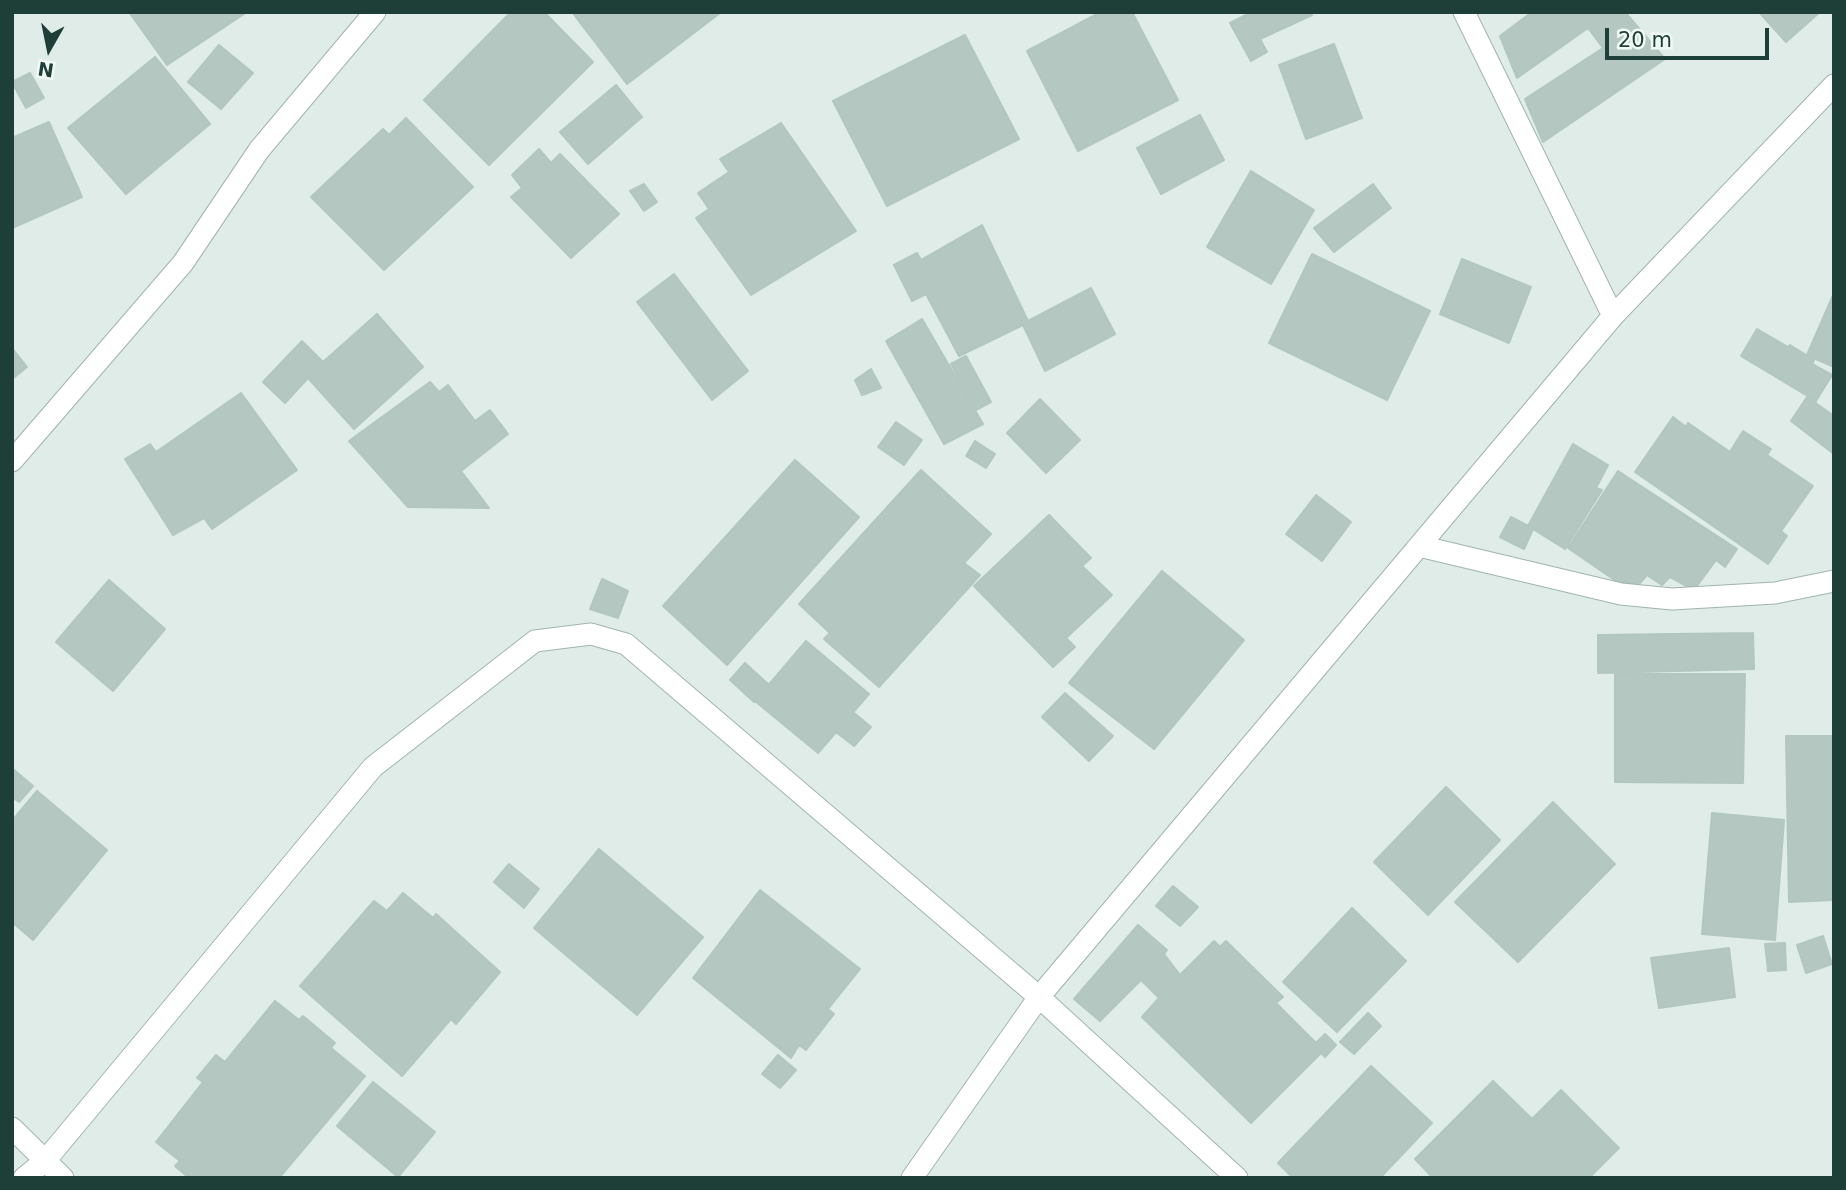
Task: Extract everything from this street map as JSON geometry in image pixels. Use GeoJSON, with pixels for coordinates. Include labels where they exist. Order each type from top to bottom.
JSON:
{"type":"FeatureCollection","features":[{"type":"Feature","properties":{"kind":"street"},"geometry":{"type":"LineString","coordinates":[[12,461],[183,263],[259,150],[374,12]]}},
{"type":"Feature","properties":{"kind":"street"},"geometry":{"type":"LineString","coordinates":[[1464,12],[1614,316]]}},
{"type":"Feature","properties":{"kind":"street"},"geometry":{"type":"LineString","coordinates":[[912,1178],[1039,997],[1614,316],[1834,85]]}},
{"type":"Feature","properties":{"kind":"street"},"geometry":{"type":"LineString","coordinates":[[1419,547],[1621,594],[1672,598],[1775,593],[1834,581]]}},
{"type":"Feature","properties":{"kind":"street"},"geometry":{"type":"LineString","coordinates":[[24,1178],[45,1161],[373,767],[535,641],[591,635],[626,644],[1039,997],[1237,1178]]}},
{"type":"Feature","properties":{"kind":"street"},"geometry":{"type":"LineString","coordinates":[[12,1128],[63,1178]]}},
{"type":"Feature","properties":{"kind":"building"},"geometry":{"type":"Polygon","coordinates":[[[129,12],[247,12],[167,65],[129,12]]]}},
{"type":"Feature","properties":{"kind":"building"},"geometry":{"type":"Polygon","coordinates":[[[511,12],[544,12],[593,62],[489,165],[424,100],[511,12]]]}},
{"type":"Feature","properties":{"kind":"building"},"geometry":{"type":"Polygon","coordinates":[[[572,12],[720,12],[720,13],[627,84],[572,12]]]}},
{"type":"Feature","properties":{"kind":"building"},"geometry":{"type":"Polygon","coordinates":[[[1101,12],[1132,12],[1178,100],[1078,151],[1027,51],[1101,12]]]}},
{"type":"Feature","properties":{"kind":"building"},"geometry":{"type":"Polygon","coordinates":[[[1245,12],[1311,12],[1312,15],[1260,39],[1267,52],[1251,61],[1230,23],[1246,15],[1245,12]]]}},
{"type":"Feature","properties":{"kind":"building"},"geometry":{"type":"Polygon","coordinates":[[[1532,12],[1625,12],[1665,59],[1543,142],[1525,99],[1603,48],[1588,28],[1517,78],[1500,36],[1532,12]]]}},
{"type":"Feature","properties":{"kind":"building"},"geometry":{"type":"Polygon","coordinates":[[[1759,12],[1820,12],[1786,42],[1759,12]]]}},
{"type":"Feature","properties":{"kind":"building"},"geometry":{"type":"Polygon","coordinates":[[[965,35],[1019,139],[887,206],[833,101],[965,35]]]}},
{"type":"Feature","properties":{"kind":"building"},"geometry":{"type":"Polygon","coordinates":[[[1334,44],[1362,118],[1306,139],[1279,65],[1334,44]]]}},
{"type":"Feature","properties":{"kind":"building"},"geometry":{"type":"Polygon","coordinates":[[[219,45],[253,73],[221,109],[188,82],[219,45]]]}},
{"type":"Feature","properties":{"kind":"building"},"geometry":{"type":"Polygon","coordinates":[[[155,57],[210,124],[126,194],[68,128],[155,57]]]}},
{"type":"Feature","properties":{"kind":"building"},"geometry":{"type":"Polygon","coordinates":[[[30,73],[44,98],[26,108],[12,82],[30,73]]]}},
{"type":"Feature","properties":{"kind":"building"},"geometry":{"type":"Polygon","coordinates":[[[616,85],[642,117],[588,164],[560,132],[616,85]]]}},
{"type":"Feature","properties":{"kind":"building"},"geometry":{"type":"Polygon","coordinates":[[[1200,115],[1224,160],[1161,194],[1137,148],[1200,115]]]}},
{"type":"Feature","properties":{"kind":"building"},"geometry":{"type":"Polygon","coordinates":[[[406,118],[473,187],[384,270],[311,197],[383,129],[389,135],[406,118]]]}},
{"type":"Feature","properties":{"kind":"building"},"geometry":{"type":"Polygon","coordinates":[[[49,122],[82,197],[12,228],[12,138],[49,122]]]}},
{"type":"Feature","properties":{"kind":"building"},"geometry":{"type":"Polygon","coordinates":[[[781,123],[856,231],[751,295],[696,218],[709,209],[698,193],[729,172],[720,159],[781,123]]]}},
{"type":"Feature","properties":{"kind":"building"},"geometry":{"type":"Polygon","coordinates":[[[539,149],[551,163],[560,154],[619,214],[571,258],[511,197],[522,188],[512,175],[539,149]]]}},
{"type":"Feature","properties":{"kind":"building"},"geometry":{"type":"Polygon","coordinates":[[[1251,171],[1314,210],[1271,284],[1207,247],[1251,171]]]}},
{"type":"Feature","properties":{"kind":"building"},"geometry":{"type":"Polygon","coordinates":[[[644,184],[657,202],[644,211],[630,191],[644,184]]]}},
{"type":"Feature","properties":{"kind":"building"},"geometry":{"type":"Polygon","coordinates":[[[1373,184],[1391,208],[1334,252],[1314,228],[1373,184]]]}},
{"type":"Feature","properties":{"kind":"building"},"geometry":{"type":"Polygon","coordinates":[[[982,225],[1028,321],[1091,288],[1115,334],[1045,371],[1023,325],[959,356],[926,294],[912,301],[894,265],[917,253],[921,260],[982,225]]]}},
{"type":"Feature","properties":{"kind":"building"},"geometry":{"type":"Polygon","coordinates":[[[1312,254],[1430,311],[1387,400],[1269,343],[1312,254]]]}},
{"type":"Feature","properties":{"kind":"building"},"geometry":{"type":"Polygon","coordinates":[[[1462,259],[1531,287],[1509,343],[1440,314],[1462,259]]]}},
{"type":"Feature","properties":{"kind":"building"},"geometry":{"type":"Polygon","coordinates":[[[674,274],[748,371],[712,400],[637,302],[674,274]]]}},
{"type":"Feature","properties":{"kind":"building"},"geometry":{"type":"Polygon","coordinates":[[[1834,293],[1834,367],[1807,355],[1834,293]]]}},
{"type":"Feature","properties":{"kind":"building"},"geometry":{"type":"Polygon","coordinates":[[[377,314],[423,367],[354,429],[308,378],[285,403],[263,382],[302,341],[323,362],[377,314]]]}},
{"type":"Feature","properties":{"kind":"building"},"geometry":{"type":"Polygon","coordinates":[[[922,319],[983,424],[944,444],[886,341],[922,319]]]}},
{"type":"Feature","properties":{"kind":"building"},"geometry":{"type":"Polygon","coordinates":[[[1757,329],[1788,347],[1790,345],[1814,360],[1812,364],[1832,375],[1816,401],[1741,356],[1757,329]]]}},
{"type":"Feature","properties":{"kind":"building"},"geometry":{"type":"Polygon","coordinates":[[[12,348],[27,367],[12,379],[12,348]]]}},
{"type":"Feature","properties":{"kind":"building"},"geometry":{"type":"Polygon","coordinates":[[[966,356],[991,402],[976,410],[951,364],[966,356]]]}},
{"type":"Feature","properties":{"kind":"building"},"geometry":{"type":"Polygon","coordinates":[[[871,369],[881,388],[862,395],[855,380],[871,369]]]}},
{"type":"Feature","properties":{"kind":"building"},"geometry":{"type":"Polygon","coordinates":[[[430,382],[439,392],[448,385],[475,421],[490,410],[508,434],[461,471],[489,508],[408,507],[349,441],[430,382]]]}},
{"type":"Feature","properties":{"kind":"building"},"geometry":{"type":"Polygon","coordinates":[[[241,393],[297,470],[212,529],[204,518],[173,535],[125,459],[150,444],[156,452],[241,393]]]}},
{"type":"Feature","properties":{"kind":"building"},"geometry":{"type":"Polygon","coordinates":[[[1807,397],[1834,416],[1834,454],[1791,421],[1807,397]]]}},
{"type":"Feature","properties":{"kind":"building"},"geometry":{"type":"Polygon","coordinates":[[[1040,399],[1080,440],[1046,473],[1007,433],[1040,399]]]}},
{"type":"Feature","properties":{"kind":"building"},"geometry":{"type":"Polygon","coordinates":[[[1673,417],[1686,427],[1688,423],[1730,452],[1743,431],[1771,449],[1767,455],[1813,486],[1781,531],[1787,536],[1768,564],[1635,472],[1673,417]]]}},
{"type":"Feature","properties":{"kind":"building"},"geometry":{"type":"Polygon","coordinates":[[[896,422],[922,440],[904,465],[878,447],[896,422]]]}},
{"type":"Feature","properties":{"kind":"building"},"geometry":{"type":"Polygon","coordinates":[[[975,441],[995,454],[986,468],[966,456],[975,441]]]}},
{"type":"Feature","properties":{"kind":"building"},"geometry":{"type":"Polygon","coordinates":[[[1573,444],[1608,465],[1596,488],[1602,490],[1565,549],[1533,529],[1524,549],[1500,537],[1511,517],[1528,526],[1573,444]]]}},
{"type":"Feature","properties":{"kind":"building"},"geometry":{"type":"Polygon","coordinates":[[[795,460],[859,517],[727,665],[663,606],[795,460]]]}},
{"type":"Feature","properties":{"kind":"building"},"geometry":{"type":"Polygon","coordinates":[[[921,470],[991,534],[964,563],[980,575],[879,687],[824,639],[830,633],[799,604],[921,470]]]}},
{"type":"Feature","properties":{"kind":"building"},"geometry":{"type":"Polygon","coordinates":[[[1618,471],[1737,549],[1725,567],[1716,560],[1694,590],[1670,577],[1662,585],[1647,575],[1632,592],[1568,548],[1618,471]]]}},
{"type":"Feature","properties":{"kind":"building"},"geometry":{"type":"Polygon","coordinates":[[[1316,495],[1351,522],[1322,561],[1286,534],[1316,495]]]}},
{"type":"Feature","properties":{"kind":"building"},"geometry":{"type":"Polygon","coordinates":[[[1049,515],[1091,558],[1082,566],[1112,595],[1066,638],[1075,647],[1053,667],[974,586],[1049,515]]]}},
{"type":"Feature","properties":{"kind":"building"},"geometry":{"type":"Polygon","coordinates":[[[1162,571],[1244,640],[1154,749],[1069,683],[1162,571]]]}},
{"type":"Feature","properties":{"kind":"building"},"geometry":{"type":"Polygon","coordinates":[[[602,579],[628,591],[618,618],[590,609],[602,579]]]}},
{"type":"Feature","properties":{"kind":"building"},"geometry":{"type":"Polygon","coordinates":[[[109,580],[165,629],[113,691],[56,642],[109,580]]]}},
{"type":"Feature","properties":{"kind":"building"},"geometry":{"type":"Polygon","coordinates":[[[1753,633],[1754,669],[1598,673],[1598,635],[1753,633]]]}},
{"type":"Feature","properties":{"kind":"building"},"geometry":{"type":"Polygon","coordinates":[[[806,641],[869,694],[818,753],[755,701],[806,641]]]}},
{"type":"Feature","properties":{"kind":"building"},"geometry":{"type":"Polygon","coordinates":[[[745,663],[769,685],[754,702],[730,680],[745,663]]]}},
{"type":"Feature","properties":{"kind":"building"},"geometry":{"type":"Polygon","coordinates":[[[1615,674],[1745,674],[1743,783],[1615,782],[1615,674]]]}},
{"type":"Feature","properties":{"kind":"building"},"geometry":{"type":"Polygon","coordinates":[[[1065,693],[1113,736],[1089,761],[1042,717],[1065,693]]]}},
{"type":"Feature","properties":{"kind":"building"},"geometry":{"type":"Polygon","coordinates":[[[853,712],[871,727],[854,746],[836,732],[853,712]]]}},
{"type":"Feature","properties":{"kind":"building"},"geometry":{"type":"Polygon","coordinates":[[[1786,736],[1834,736],[1834,900],[1789,902],[1786,736]]]}},
{"type":"Feature","properties":{"kind":"building"},"geometry":{"type":"Polygon","coordinates":[[[13,769],[33,786],[19,802],[12,797],[13,769]]]}},
{"type":"Feature","properties":{"kind":"building"},"geometry":{"type":"Polygon","coordinates":[[[1446,787],[1500,840],[1428,915],[1374,862],[1446,787]]]}},
{"type":"Feature","properties":{"kind":"building"},"geometry":{"type":"Polygon","coordinates":[[[37,791],[107,850],[33,940],[12,922],[12,821],[37,791]]]}},
{"type":"Feature","properties":{"kind":"building"},"geometry":{"type":"Polygon","coordinates":[[[1553,802],[1615,864],[1518,962],[1455,902],[1553,802]]]}},
{"type":"Feature","properties":{"kind":"building"},"geometry":{"type":"Polygon","coordinates":[[[1712,813],[1784,820],[1775,940],[1702,934],[1712,813]]]}},
{"type":"Feature","properties":{"kind":"building"},"geometry":{"type":"Polygon","coordinates":[[[599,849],[703,937],[637,1015],[534,928],[599,849]]]}},
{"type":"Feature","properties":{"kind":"building"},"geometry":{"type":"Polygon","coordinates":[[[509,864],[539,889],[524,908],[494,882],[509,864]]]}},
{"type":"Feature","properties":{"kind":"building"},"geometry":{"type":"Polygon","coordinates":[[[1173,886],[1198,907],[1180,926],[1156,906],[1173,886]]]}},
{"type":"Feature","properties":{"kind":"building"},"geometry":{"type":"Polygon","coordinates":[[[760,890],[860,969],[828,1009],[834,1014],[806,1050],[799,1045],[791,1058],[693,978],[760,890]]]}},
{"type":"Feature","properties":{"kind":"building"},"geometry":{"type":"Polygon","coordinates":[[[403,893],[433,918],[436,914],[500,972],[456,1024],[451,1019],[402,1076],[300,986],[374,901],[387,911],[403,893]]]}},
{"type":"Feature","properties":{"kind":"building"},"geometry":{"type":"Polygon","coordinates":[[[1352,908],[1406,961],[1337,1032],[1283,982],[1352,908]]]}},
{"type":"Feature","properties":{"kind":"building"},"geometry":{"type":"Polygon","coordinates":[[[1138,925],[1167,950],[1164,954],[1180,975],[1214,941],[1220,947],[1226,941],[1283,997],[1276,1003],[1316,1043],[1325,1034],[1336,1045],[1325,1057],[1321,1053],[1251,1123],[1142,1017],[1159,998],[1141,980],[1100,1021],[1074,999],[1138,925]]]}},
{"type":"Feature","properties":{"kind":"building"},"geometry":{"type":"Polygon","coordinates":[[[1823,936],[1832,964],[1806,973],[1797,945],[1823,936]]]}},
{"type":"Feature","properties":{"kind":"building"},"geometry":{"type":"Polygon","coordinates":[[[1785,943],[1786,970],[1768,971],[1765,944],[1785,943]]]}},
{"type":"Feature","properties":{"kind":"building"},"geometry":{"type":"Polygon","coordinates":[[[1729,948],[1735,997],[1659,1008],[1651,958],[1729,948]]]}},
{"type":"Feature","properties":{"kind":"building"},"geometry":{"type":"Polygon","coordinates":[[[275,1001],[299,1020],[303,1016],[335,1043],[331,1048],[365,1076],[279,1178],[189,1178],[175,1166],[180,1161],[156,1142],[203,1082],[197,1078],[216,1055],[225,1062],[275,1001]]]}},
{"type":"Feature","properties":{"kind":"building"},"geometry":{"type":"Polygon","coordinates":[[[1368,1013],[1381,1026],[1354,1054],[1340,1042],[1368,1013]]]}},
{"type":"Feature","properties":{"kind":"building"},"geometry":{"type":"Polygon","coordinates":[[[778,1055],[796,1070],[780,1088],[762,1074],[778,1055]]]}},
{"type":"Feature","properties":{"kind":"building"},"geometry":{"type":"Polygon","coordinates":[[[1371,1066],[1432,1123],[1380,1178],[1293,1178],[1278,1163],[1371,1066]]]}},
{"type":"Feature","properties":{"kind":"building"},"geometry":{"type":"Polygon","coordinates":[[[1493,1081],[1532,1119],[1561,1090],[1619,1148],[1589,1178],[1433,1178],[1415,1159],[1493,1081]]]}},
{"type":"Feature","properties":{"kind":"building"},"geometry":{"type":"Polygon","coordinates":[[[373,1082],[435,1132],[398,1177],[337,1126],[373,1082]]]}}]}
